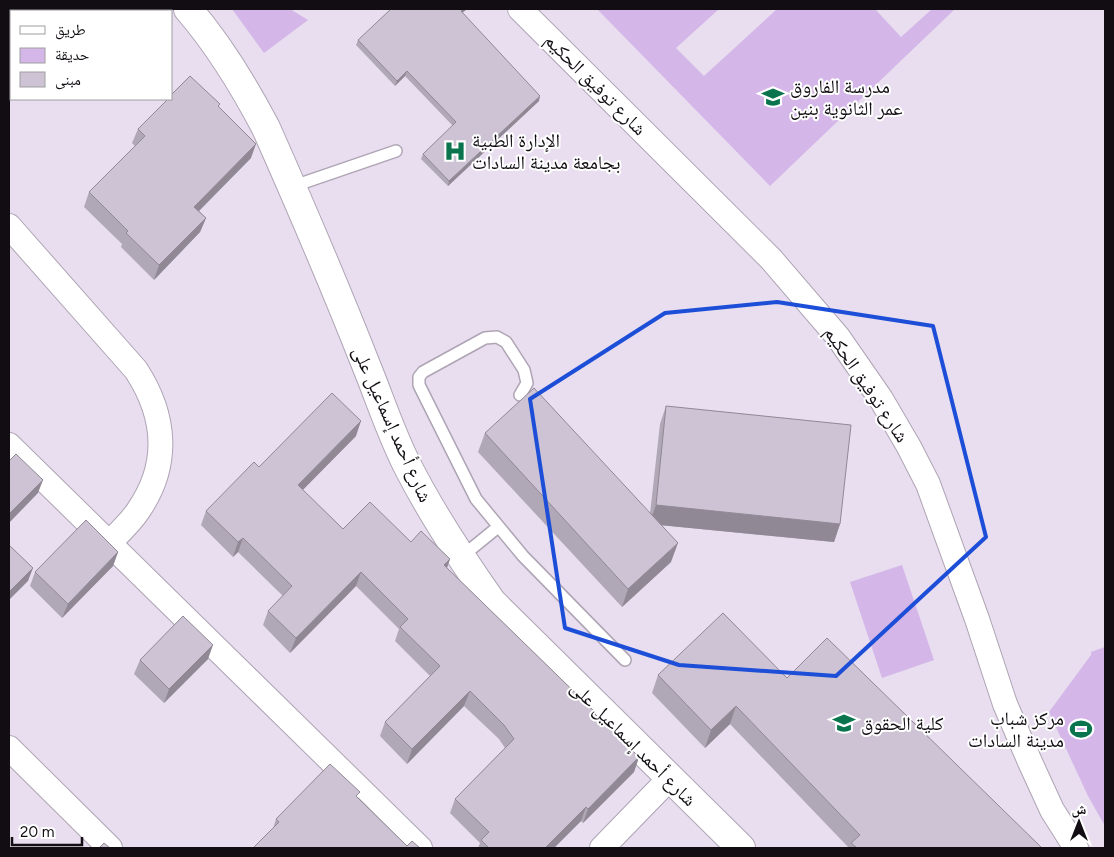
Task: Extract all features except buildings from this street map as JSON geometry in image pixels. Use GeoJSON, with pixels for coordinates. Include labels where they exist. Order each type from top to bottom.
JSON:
{"type":"FeatureCollection","features":[{"type":"Feature","properties":{"kind":"street","name":"شارع أحمد إسماعيل على"},"geometry":{"type":"LineString","coordinates":[[188,9],[228,60],[266,128],[403,457],[432,512],[460,558],[492,602],[741,848]]}},
{"type":"Feature","properties":{"kind":"street","name":"شارع توفيق الحكيم"},"geometry":{"type":"LineString","coordinates":[[520,9],[772,259],[838,337],[881,399],[928,484],[977,619],[1005,704],[1052,810],[1076,848]]}},
{"type":"Feature","properties":{"kind":"street"},"geometry":{"type":"LineString","coordinates":[[9,226],[136,370],[147,386],[154,404],[159,422],[160,441],[159,460],[154,479],[147,497],[137,513],[109,543]]}},
{"type":"Feature","properties":{"kind":"street"},"geometry":{"type":"LineString","coordinates":[[9,445],[420,848]]}},
{"type":"Feature","properties":{"kind":"street"},"geometry":{"type":"LineString","coordinates":[[9,748],[110,848]]}},
{"type":"Feature","properties":{"kind":"street"},"geometry":{"type":"LineString","coordinates":[[602,848],[670,778]]}},
{"type":"Feature","properties":{"kind":"lane"},"geometry":{"type":"LineString","coordinates":[[291,187],[396,151]]}},
{"type":"Feature","properties":{"kind":"lane"},"geometry":{"type":"LineString","coordinates":[[520,396],[527,383],[524,370],[506,342],[497,337],[485,338],[423,372],[419,381],[419,385],[476,499],[523,556],[625,660]]}},
{"type":"Feature","properties":{"kind":"lane"},"geometry":{"type":"LineString","coordinates":[[460,558],[498,527]]}},
{"type":"Feature","properties":{"kind":"highlighted area"},"geometry":{"type":"Polygon","coordinates":[[[777,302],[933,326],[986,537],[836,676],[679,665],[565,628],[530,399],[665,313],[777,302]]]}},
{"type":"Feature","properties":{"kind":"green space"},"geometry":{"type":"Polygon","coordinates":[[[232,9],[290,9],[308,20],[264,53],[232,9]]]}},
{"type":"Feature","properties":{"kind":"green space","name":"مدرسة الفاروق عمر الثانوية بنين"},"geometry":{"type":"Polygon","coordinates":[[[597,9],[719,9],[676,48],[704,76],[777,9],[875,9],[901,37],[932,9],[955,9],[770,186],[597,9]]]}},
{"type":"Feature","properties":{"kind":"green space"},"geometry":{"type":"Polygon","coordinates":[[[902,565],[934,660],[882,678],[850,582],[902,565]]]}},
{"type":"Feature","properties":{"kind":"green space","name":"مركز شباب مدينة السادات"},"geometry":{"type":"Polygon","coordinates":[[[1105,647],[1105,826],[1088,796],[1049,712],[1091,655],[1091,652],[1105,647]]]}},
{"type":"Feature","properties":{"kind":"place","name":"مدرسة الفاروق عمر الثانوية بنين"},"geometry":{"type":"Point","coordinates":[773,97]}},
{"type":"Feature","properties":{"kind":"place","name":"الإدارة الطبية بجامعة مدينة السادات"},"geometry":{"type":"Point","coordinates":[455,151]}},
{"type":"Feature","properties":{"kind":"place","name":"كلية الحقوق"},"geometry":{"type":"Point","coordinates":[844,723]}},
{"type":"Feature","properties":{"kind":"place","name":"مركز شباب مدينة السادات"},"geometry":{"type":"Point","coordinates":[1081,729]}}]}
